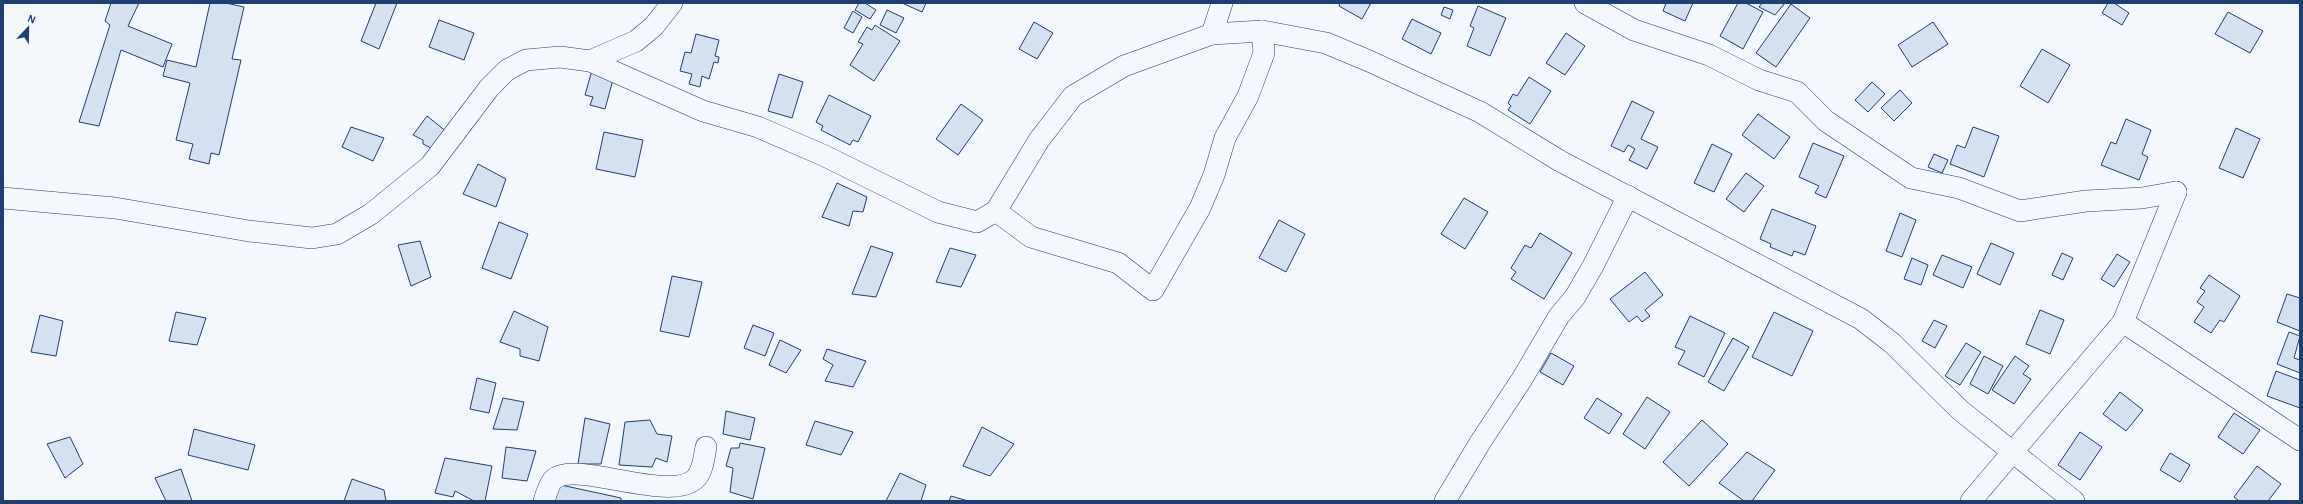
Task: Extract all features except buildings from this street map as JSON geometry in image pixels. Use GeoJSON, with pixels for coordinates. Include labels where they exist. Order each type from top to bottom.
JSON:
{"type":"FeatureCollection","features":[{"type":"Feature","properties":{"kind":"street"},"geometry":{"type":"LineString","coordinates":[[590,61],[636,41],[654,26],[672,3]]}},
{"type":"Feature","properties":{"kind":"street"},"geometry":{"type":"LineString","coordinates":[[1212,34],[1222,3]]}},
{"type":"Feature","properties":{"kind":"street"},"geometry":{"type":"LineString","coordinates":[[1585,3],[1634,30],[1709,55],[1759,80],[1797,92],[1826,121],[1911,178],[1959,188],[2020,211],[2086,200],[2142,198],[2176,192],[2123,322],[1971,501]]}},
{"type":"Feature","properties":{"kind":"street"},"geometry":{"type":"LineString","coordinates":[[3,198],[115,208],[249,231],[312,238],[337,234],[371,214],[430,166],[489,88],[507,70],[526,60],[560,57],[590,61],[703,111],[758,127],[825,156],[938,212],[977,222],[996,211],[1039,140],[1073,96],[1124,66],[1212,34],[1262,31],[1326,43],[1370,61],[1480,112],[1560,161],[1860,318],[1892,343],[1960,410],[2014,452],[2035,472],[2074,501]]}},
{"type":"Feature","properties":{"kind":"street"},"geometry":{"type":"LineString","coordinates":[[996,211],[1031,237],[1118,263],[1153,290],[1200,208],[1214,175],[1225,138],[1248,96],[1264,53],[1262,31]]}},
{"type":"Feature","properties":{"kind":"street"},"geometry":{"type":"LineString","coordinates":[[1446,501],[1481,441],[1522,379],[1559,316],[1575,297],[1593,266],[1628,196]]}},
{"type":"Feature","properties":{"kind":"street"},"geometry":{"type":"LineString","coordinates":[[2123,322],[2300,440]]}},
{"type":"Feature","properties":{"kind":"street"},"geometry":{"type":"LineString","coordinates":[[544,501],[554,479],[561,476],[579,474],[668,487],[685,485],[696,478],[702,466],[706,447]]}}]}
